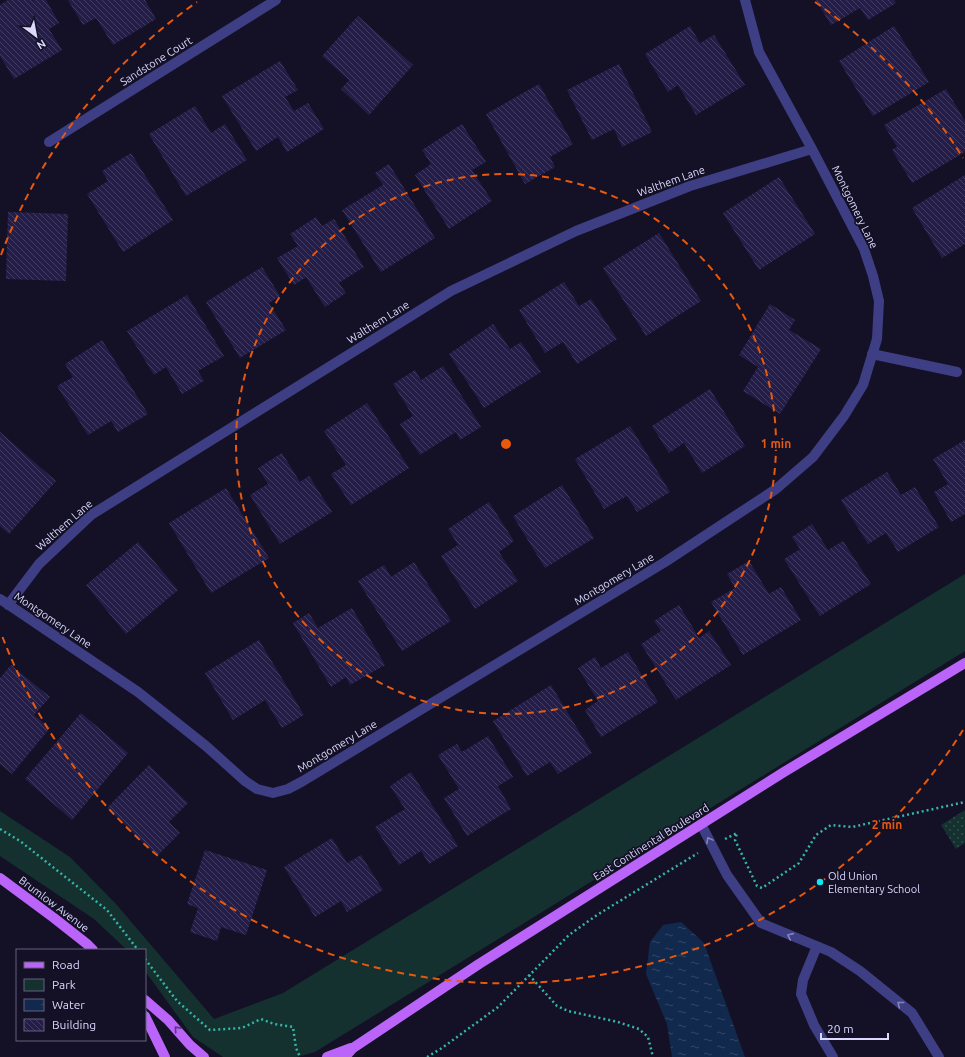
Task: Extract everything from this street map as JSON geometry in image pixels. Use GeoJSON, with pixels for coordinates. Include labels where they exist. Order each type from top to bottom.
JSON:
{"type":"FeatureCollection","features":[{"type":"Feature","properties":{"kind":"main road","name":"East Continental Boulevard"},"geometry":{"type":"LineString","coordinates":[[327,1057],[353,1048],[479,964],[700,824],[965,663]]}},
{"type":"Feature","properties":{"kind":"main road","name":"Brumlow Avenue"},"geometry":{"type":"LineString","coordinates":[[0,878],[92,949]]}},
{"type":"Feature","properties":{"kind":"main road"},"geometry":{"type":"LineString","coordinates":[[146,1001],[168,1020],[190,1045],[204,1057]]}},
{"type":"Feature","properties":{"kind":"main road"},"geometry":{"type":"LineString","coordinates":[[146,1018],[165,1057]]}},
{"type":"Feature","properties":{"kind":"main road","name":"East Continental Boulevard"},"geometry":{"type":"LineString","coordinates":[[345,1057],[353,1048]]}},
{"type":"Feature","properties":{"kind":"street","name":"Sandstone Court"},"geometry":{"type":"LineString","coordinates":[[49,142],[276,0]]}},
{"type":"Feature","properties":{"kind":"street","name":"Montgomery Lane"},"geometry":{"type":"LineString","coordinates":[[4,602],[138,692],[206,746],[244,780],[257,789],[273,793],[288,788],[324,768],[665,562],[776,489],[813,457],[844,416],[863,385],[877,339],[879,301],[864,249],[759,52],[745,0]]}},
{"type":"Feature","properties":{"kind":"street","name":"Walthem Lane"},"geometry":{"type":"LineString","coordinates":[[4,602],[39,564],[91,515],[451,290],[576,231],[690,186],[812,149]]}},
{"type":"Feature","properties":{"kind":"street"},"geometry":{"type":"LineString","coordinates":[[872,354],[957,372]]}},
{"type":"Feature","properties":{"kind":"street"},"geometry":{"type":"LineString","coordinates":[[700,824],[727,875],[761,922],[831,952],[860,971],[912,1013],[940,1057]]}},
{"type":"Feature","properties":{"kind":"street"},"geometry":{"type":"LineString","coordinates":[[816,946],[803,980],[801,994],[814,1025],[833,1057]]}},
{"type":"Feature","properties":{"kind":"path"},"geometry":{"type":"LineString","coordinates":[[427,1057],[442,1048],[498,1007],[569,935],[580,927],[619,901],[712,845],[737,833],[736,840],[757,886],[762,888],[798,863],[816,835],[831,825],[852,827],[965,802]]}},
{"type":"Feature","properties":{"kind":"path"},"geometry":{"type":"LineString","coordinates":[[0,829],[20,841],[107,910],[137,949]]}},
{"type":"Feature","properties":{"kind":"path"},"geometry":{"type":"LineString","coordinates":[[146,960],[177,1001],[210,1030],[242,1028],[261,1019],[274,1024],[293,1027],[296,1048],[300,1057]]}},
{"type":"Feature","properties":{"kind":"path"},"geometry":{"type":"LineString","coordinates":[[529,975],[557,1006],[568,1011],[611,1020],[639,1029],[648,1037],[653,1057]]}},
{"type":"Feature","properties":{"kind":"green space"},"geometry":{"type":"Polygon","coordinates":[[[965,574],[965,651],[315,1052],[297,1057],[223,1057],[193,1037],[146,972],[146,949],[126,949],[94,919],[0,856],[0,811],[70,857],[116,904],[214,1019],[283,993],[965,574]]]}},
{"type":"Feature","properties":{"kind":"green space"},"geometry":{"type":"Polygon","coordinates":[[[965,810],[965,843],[956,849],[941,825],[965,810]]]}},
{"type":"Feature","properties":{"kind":"water"},"geometry":{"type":"Polygon","coordinates":[[[681,922],[704,943],[745,1057],[672,1057],[667,1024],[646,974],[650,942],[663,925],[681,922]]]}},
{"type":"Feature","properties":{"kind":"building"},"geometry":{"type":"Polygon","coordinates":[[[8,0],[46,0],[59,23],[49,29],[62,50],[14,79],[0,56],[0,5],[8,0]]]}},
{"type":"Feature","properties":{"kind":"building"},"geometry":{"type":"Polygon","coordinates":[[[68,0],[145,0],[156,19],[113,45],[96,18],[83,25],[68,0]]]}},
{"type":"Feature","properties":{"kind":"building"},"geometry":{"type":"Polygon","coordinates":[[[816,0],[894,0],[896,3],[868,20],[860,8],[831,25],[816,0]]]}},
{"type":"Feature","properties":{"kind":"building"},"geometry":{"type":"Polygon","coordinates":[[[358,16],[413,65],[369,115],[341,89],[349,80],[322,56],[358,16]]]}},
{"type":"Feature","properties":{"kind":"building"},"geometry":{"type":"Polygon","coordinates":[[[690,26],[700,43],[714,35],[745,85],[696,115],[678,85],[668,92],[645,54],[690,26]]]}},
{"type":"Feature","properties":{"kind":"building"},"geometry":{"type":"Polygon","coordinates":[[[894,26],[929,82],[873,116],[839,61],[894,26]]]}},
{"type":"Feature","properties":{"kind":"building"},"geometry":{"type":"Polygon","coordinates":[[[280,61],[298,90],[285,97],[294,111],[308,103],[324,129],[287,152],[278,137],[256,151],[222,96],[280,61]]]}},
{"type":"Feature","properties":{"kind":"building"},"geometry":{"type":"Polygon","coordinates":[[[619,64],[652,132],[622,147],[614,129],[592,140],[567,90],[619,64]]]}},
{"type":"Feature","properties":{"kind":"building"},"geometry":{"type":"Polygon","coordinates":[[[539,84],[573,144],[550,157],[555,167],[525,184],[486,114],[539,84]]]}},
{"type":"Feature","properties":{"kind":"building"},"geometry":{"type":"Polygon","coordinates":[[[946,89],[965,121],[965,152],[912,183],[892,150],[897,147],[884,125],[946,89]]]}},
{"type":"Feature","properties":{"kind":"building"},"geometry":{"type":"Polygon","coordinates":[[[195,106],[211,133],[225,124],[247,160],[186,196],[149,134],[195,106]]]}},
{"type":"Feature","properties":{"kind":"building"},"geometry":{"type":"Polygon","coordinates":[[[462,124],[486,162],[472,170],[492,201],[449,229],[415,175],[431,164],[422,150],[462,124]]]}},
{"type":"Feature","properties":{"kind":"building"},"geometry":{"type":"Polygon","coordinates":[[[131,153],[173,220],[123,252],[87,194],[108,181],[102,171],[131,153]]]}},
{"type":"Feature","properties":{"kind":"building"},"geometry":{"type":"Polygon","coordinates":[[[389,164],[435,238],[381,272],[342,210],[383,185],[375,173],[389,164]]]}},
{"type":"Feature","properties":{"kind":"building"},"geometry":{"type":"Polygon","coordinates":[[[965,175],[965,244],[942,258],[912,208],[965,175]]]}},
{"type":"Feature","properties":{"kind":"building"},"geometry":{"type":"Polygon","coordinates":[[[779,177],[815,234],[759,270],[723,213],[779,177]]]}},
{"type":"Feature","properties":{"kind":"building"},"geometry":{"type":"Polygon","coordinates":[[[8,212],[68,214],[66,281],[6,279],[8,212]]]}},
{"type":"Feature","properties":{"kind":"building"},"geometry":{"type":"Polygon","coordinates":[[[316,217],[322,226],[334,219],[364,267],[339,283],[346,293],[325,307],[306,277],[294,285],[277,258],[298,246],[290,234],[316,217]]]}},
{"type":"Feature","properties":{"kind":"building"},"geometry":{"type":"Polygon","coordinates":[[[659,233],[701,301],[646,336],[603,268],[659,233]]]}},
{"type":"Feature","properties":{"kind":"building"},"geometry":{"type":"Polygon","coordinates":[[[262,267],[280,296],[269,303],[286,330],[240,358],[206,302],[262,267]]]}},
{"type":"Feature","properties":{"kind":"building"},"geometry":{"type":"Polygon","coordinates":[[[564,282],[579,306],[591,299],[617,339],[577,364],[563,342],[545,353],[519,310],[564,282]]]}},
{"type":"Feature","properties":{"kind":"building"},"geometry":{"type":"Polygon","coordinates":[[[187,295],[224,356],[198,371],[204,381],[182,394],[166,367],[154,375],[127,331],[187,295]]]}},
{"type":"Feature","properties":{"kind":"building"},"geometry":{"type":"Polygon","coordinates":[[[770,304],[795,320],[789,330],[821,349],[780,414],[743,391],[758,367],[739,355],[770,304]]]}},
{"type":"Feature","properties":{"kind":"building"},"geometry":{"type":"Polygon","coordinates":[[[493,324],[510,349],[521,342],[541,372],[484,408],[449,354],[493,324]]]}},
{"type":"Feature","properties":{"kind":"building"},"geometry":{"type":"Polygon","coordinates":[[[102,340],[148,414],[118,432],[111,421],[88,435],[57,386],[73,377],[65,364],[102,340]]]}},
{"type":"Feature","properties":{"kind":"building"},"geometry":{"type":"Polygon","coordinates":[[[443,366],[481,427],[460,440],[456,432],[420,455],[400,424],[413,416],[393,384],[415,370],[421,380],[443,366]]]}},
{"type":"Feature","properties":{"kind":"building"},"geometry":{"type":"Polygon","coordinates":[[[710,389],[745,446],[702,473],[684,443],[669,453],[652,426],[710,389]]]}},
{"type":"Feature","properties":{"kind":"building"},"geometry":{"type":"Polygon","coordinates":[[[367,403],[409,468],[351,505],[331,474],[346,465],[324,431],[367,403]]]}},
{"type":"Feature","properties":{"kind":"building"},"geometry":{"type":"Polygon","coordinates":[[[630,426],[670,492],[637,512],[627,496],[604,509],[575,459],[630,426]]]}},
{"type":"Feature","properties":{"kind":"building"},"geometry":{"type":"Polygon","coordinates":[[[0,432],[56,481],[9,534],[0,526],[0,432]]]}},
{"type":"Feature","properties":{"kind":"building"},"geometry":{"type":"Polygon","coordinates":[[[965,440],[965,514],[951,522],[934,492],[948,484],[933,459],[965,440]]]}},
{"type":"Feature","properties":{"kind":"building"},"geometry":{"type":"Polygon","coordinates":[[[282,453],[300,482],[309,476],[332,512],[280,544],[250,495],[268,484],[258,468],[282,453]]]}},
{"type":"Feature","properties":{"kind":"building"},"geometry":{"type":"Polygon","coordinates":[[[887,472],[901,495],[915,487],[939,527],[898,552],[886,533],[868,544],[841,500],[887,472]]]}},
{"type":"Feature","properties":{"kind":"building"},"geometry":{"type":"Polygon","coordinates":[[[562,485],[594,538],[545,568],[513,516],[562,485]]]}},
{"type":"Feature","properties":{"kind":"building"},"geometry":{"type":"Polygon","coordinates":[[[226,488],[269,558],[211,593],[169,523],[226,488]]]}},
{"type":"Feature","properties":{"kind":"building"},"geometry":{"type":"Polygon","coordinates":[[[489,502],[514,541],[499,552],[518,581],[475,609],[441,556],[458,545],[448,529],[489,502]]]}},
{"type":"Feature","properties":{"kind":"building"},"geometry":{"type":"Polygon","coordinates":[[[812,524],[828,550],[843,541],[871,584],[820,616],[784,559],[800,549],[792,537],[812,524]]]}},
{"type":"Feature","properties":{"kind":"building"},"geometry":{"type":"Polygon","coordinates":[[[138,542],[178,590],[126,634],[86,585],[138,542]]]}},
{"type":"Feature","properties":{"kind":"building"},"geometry":{"type":"Polygon","coordinates":[[[749,561],[769,594],[781,587],[801,620],[743,655],[711,602],[735,588],[727,574],[749,561]]]}},
{"type":"Feature","properties":{"kind":"building"},"geometry":{"type":"Polygon","coordinates":[[[414,562],[451,621],[402,651],[358,581],[384,565],[391,577],[414,562]]]}},
{"type":"Feature","properties":{"kind":"building"},"geometry":{"type":"Polygon","coordinates":[[[679,605],[699,638],[709,631],[731,665],[676,700],[641,644],[661,631],[654,621],[679,605]]]}},
{"type":"Feature","properties":{"kind":"building"},"geometry":{"type":"Polygon","coordinates":[[[352,608],[385,665],[350,685],[346,677],[331,687],[293,623],[309,613],[318,628],[352,608]]]}},
{"type":"Feature","properties":{"kind":"building"},"geometry":{"type":"Polygon","coordinates":[[[259,640],[304,715],[282,728],[265,700],[233,720],[205,673],[259,640]]]}},
{"type":"Feature","properties":{"kind":"building"},"geometry":{"type":"Polygon","coordinates":[[[628,652],[658,702],[601,737],[585,710],[598,701],[578,668],[595,657],[601,668],[628,652]]]}},
{"type":"Feature","properties":{"kind":"building"},"geometry":{"type":"Polygon","coordinates":[[[11,665],[50,697],[34,715],[50,728],[12,774],[0,764],[0,678],[11,665]]]}},
{"type":"Feature","properties":{"kind":"building"},"geometry":{"type":"Polygon","coordinates":[[[551,685],[592,753],[558,774],[550,762],[527,776],[493,721],[551,685]]]}},
{"type":"Feature","properties":{"kind":"building"},"geometry":{"type":"Polygon","coordinates":[[[81,713],[128,753],[72,820],[25,779],[81,713]]]}},
{"type":"Feature","properties":{"kind":"building"},"geometry":{"type":"Polygon","coordinates":[[[488,736],[513,777],[498,786],[511,809],[467,836],[444,798],[459,789],[438,755],[457,744],[462,752],[488,736]]]}},
{"type":"Feature","properties":{"kind":"building"},"geometry":{"type":"Polygon","coordinates":[[[149,765],[188,803],[169,822],[180,833],[157,856],[107,808],[149,765]]]}},
{"type":"Feature","properties":{"kind":"building"},"geometry":{"type":"Polygon","coordinates":[[[411,772],[458,846],[429,864],[421,851],[399,865],[375,827],[405,809],[390,786],[411,772]]]}},
{"type":"Feature","properties":{"kind":"building"},"geometry":{"type":"Polygon","coordinates":[[[332,838],[347,863],[361,855],[383,890],[347,912],[341,901],[315,917],[284,867],[332,838]]]}},
{"type":"Feature","properties":{"kind":"building"},"geometry":{"type":"Polygon","coordinates":[[[205,850],[267,870],[246,935],[221,927],[217,941],[190,932],[198,908],[187,904],[205,850]]]}},
{"type":"Feature","properties":{"kind":"place","name":"Old Union Elementary School"},"geometry":{"type":"Point","coordinates":[820,882]}}]}
